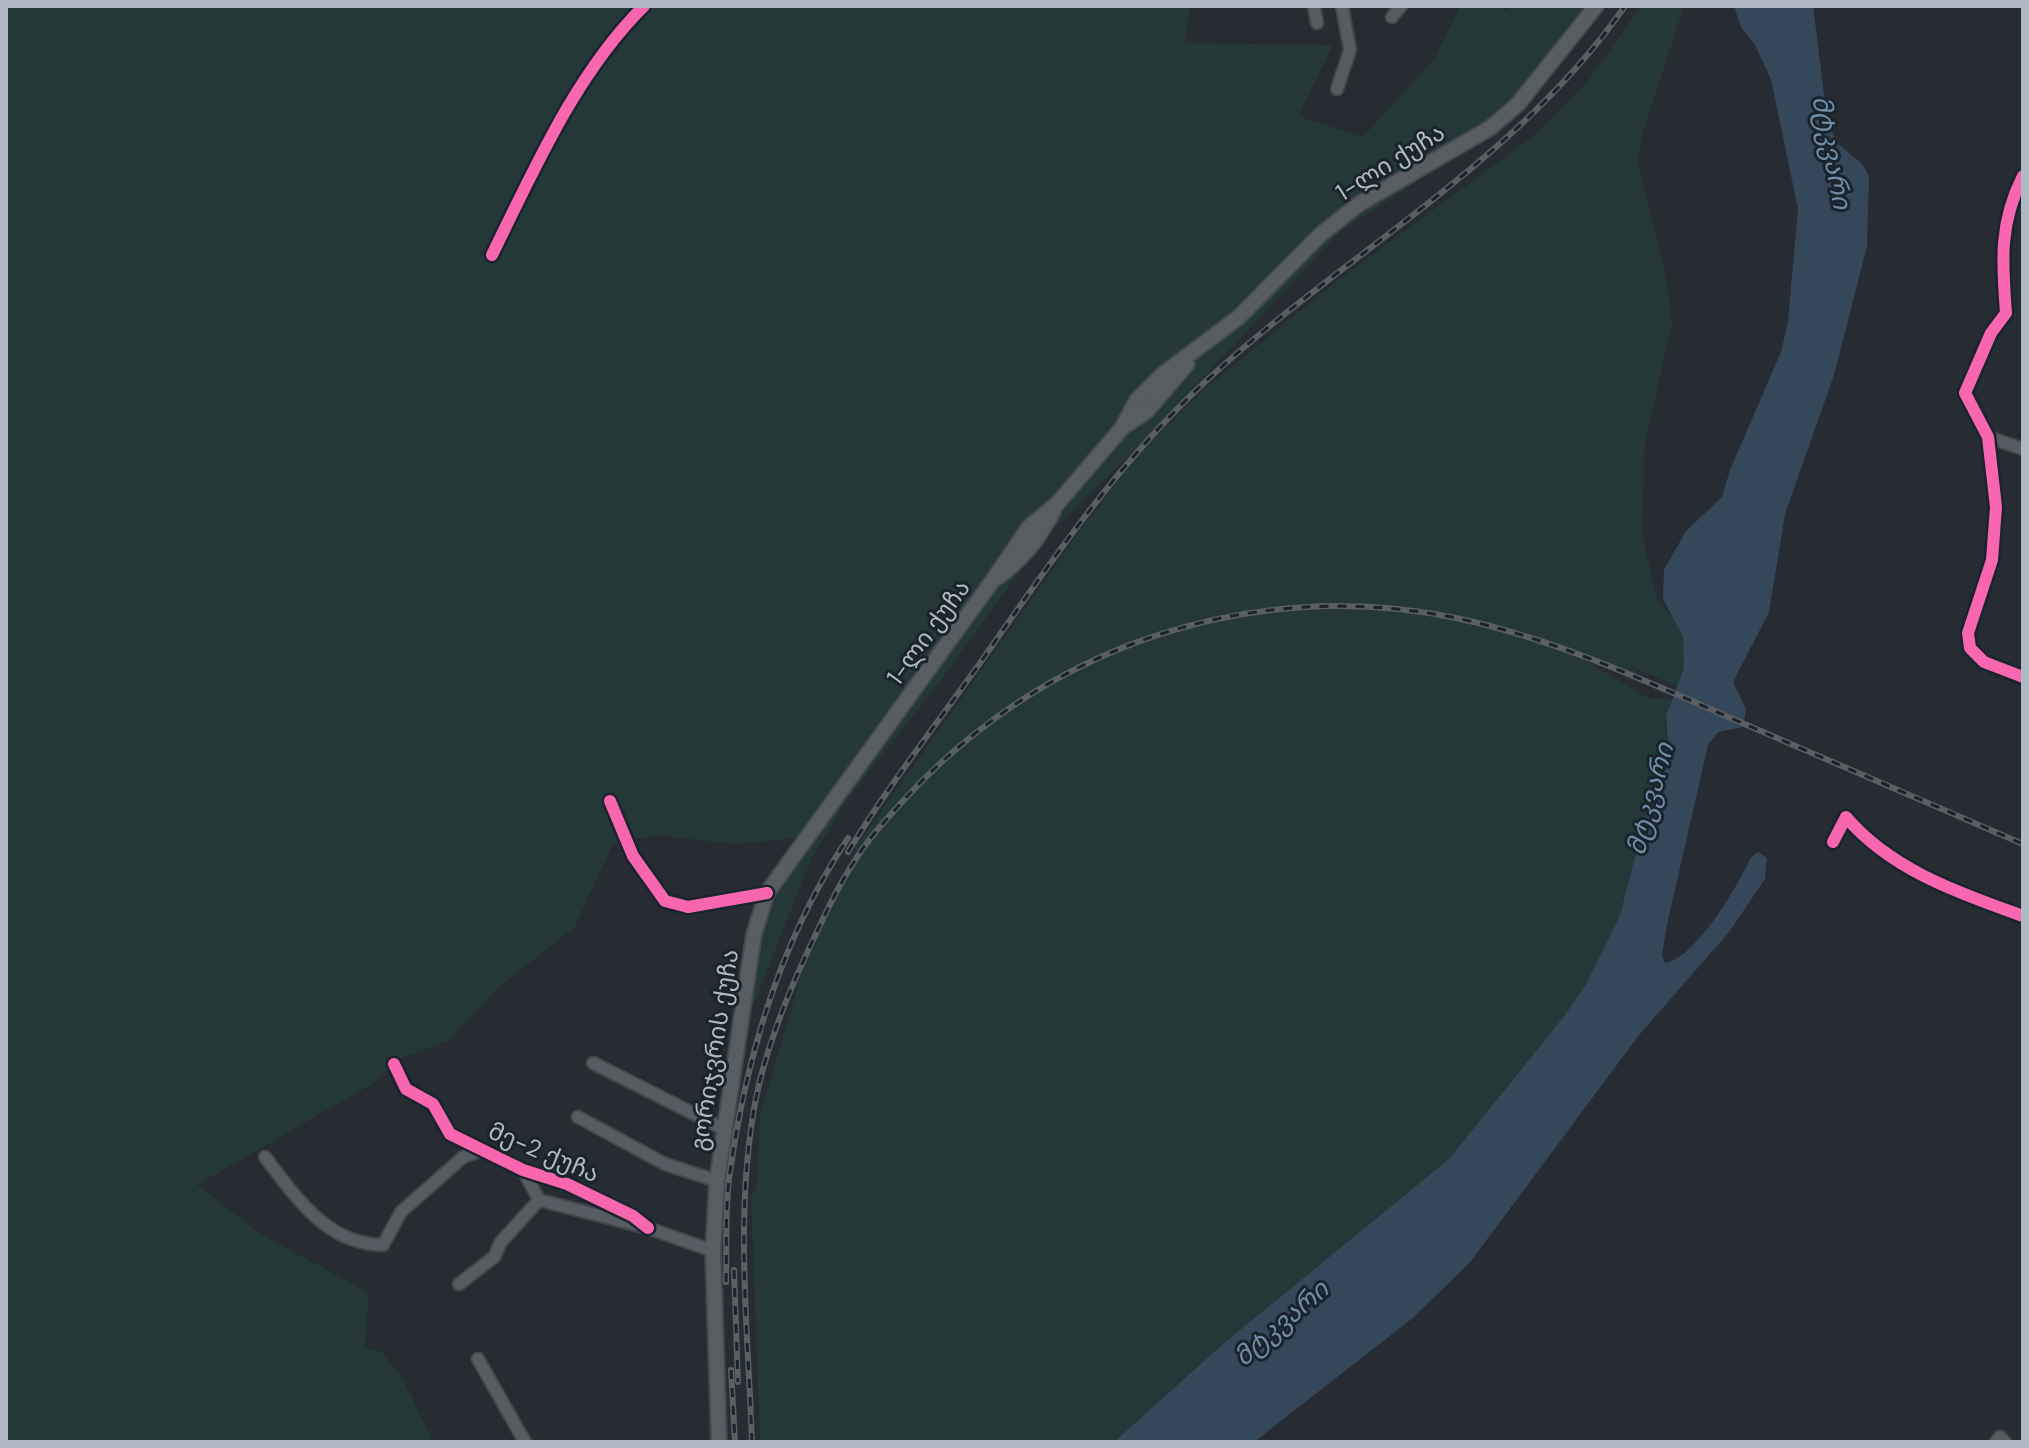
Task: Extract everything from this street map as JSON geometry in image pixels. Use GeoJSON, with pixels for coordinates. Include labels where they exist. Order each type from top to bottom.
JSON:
{"type":"FeatureCollection","features":[{"type":"Feature","properties":{"kind":"main road","name":"1-ლი ქუჩა"},"geometry":{"type":"LineString","coordinates":[[899,710],[1029,527],[1057,504],[1122,428],[1146,412],[1198,351],[1239,317],[1320,235],[1359,204],[1490,128],[1518,104],[1596,6]]}},
{"type":"Feature","properties":{"kind":"main road","name":"გორიჯვრის ქუჩა"},"geometry":{"type":"LineString","coordinates":[[719,1442],[713,1251],[717,1181],[722,1128],[754,934],[767,893],[899,710]]}},
{"type":"Feature","properties":{"kind":"street"},"geometry":{"type":"LineString","coordinates":[[492,255],[562,119],[617,37],[644,6]]}},
{"type":"Feature","properties":{"kind":"street"},"geometry":{"type":"LineString","coordinates":[[1314,6],[1317,23]]}},
{"type":"Feature","properties":{"kind":"street"},"geometry":{"type":"LineString","coordinates":[[1337,89],[1350,50],[1342,6]]}},
{"type":"Feature","properties":{"kind":"street"},"geometry":{"type":"LineString","coordinates":[[1392,17],[1401,6]]}},
{"type":"Feature","properties":{"kind":"street"},"geometry":{"type":"LineString","coordinates":[[2023,176],[2008,206],[2002,269],[2006,313],[1991,333],[1965,393],[1988,437],[1996,507],[1992,560],[1968,633],[1970,648],[1984,662],[2023,677]]}},
{"type":"Feature","properties":{"kind":"street"},"geometry":{"type":"LineString","coordinates":[[1988,437],[2023,449]]}},
{"type":"Feature","properties":{"kind":"street"},"geometry":{"type":"LineString","coordinates":[[610,801],[633,856],[665,901],[688,907],[767,893]]}},
{"type":"Feature","properties":{"kind":"street"},"geometry":{"type":"LineString","coordinates":[[1833,842],[1846,817],[1867,842],[1945,888],[2023,916]]}},
{"type":"Feature","properties":{"kind":"street"},"geometry":{"type":"LineString","coordinates":[[593,1063],[722,1128]]}},
{"type":"Feature","properties":{"kind":"street","name":"მე-2 ქუჩა"},"geometry":{"type":"LineString","coordinates":[[394,1064],[406,1089],[433,1104],[450,1134],[523,1170],[567,1184],[633,1216],[648,1228]]}},
{"type":"Feature","properties":{"kind":"street"},"geometry":{"type":"LineString","coordinates":[[578,1117],[665,1164],[717,1181]]}},
{"type":"Feature","properties":{"kind":"street"},"geometry":{"type":"LineString","coordinates":[[265,1157],[298,1199],[331,1233],[368,1245],[383,1245],[401,1212],[463,1157],[482,1150]]}},
{"type":"Feature","properties":{"kind":"street","name":"მე-2 ქუჩა"},"geometry":{"type":"LineString","coordinates":[[523,1170],[539,1200],[648,1228],[713,1251]]}},
{"type":"Feature","properties":{"kind":"street"},"geometry":{"type":"LineString","coordinates":[[459,1284],[494,1257],[501,1242],[539,1200]]}},
{"type":"Feature","properties":{"kind":"street"},"geometry":{"type":"LineString","coordinates":[[478,1359],[526,1441]]}},
{"type":"Feature","properties":{"kind":"green space"},"geometry":{"type":"Polygon","coordinates":[[[6,6],[1190,6],[1185,43],[1333,45],[1298,116],[1363,137],[1435,58],[1460,6],[1494,6],[1508,11],[1510,6],[1601,6],[1580,39],[1520,107],[1448,162],[1341,231],[1130,455],[1041,541],[950,668],[848,799],[811,859],[745,1027],[762,929],[778,891],[811,847],[800,838],[736,844],[655,835],[613,844],[574,928],[501,985],[449,1040],[400,1059],[372,1084],[197,1185],[261,1234],[369,1293],[365,1347],[383,1353],[403,1379],[433,1442],[6,1442],[6,6]]]}},
{"type":"Feature","properties":{"kind":"green space"},"geometry":{"type":"Polygon","coordinates":[[[1641,6],[1684,6],[1642,135],[1638,163],[1666,278],[1672,323],[1645,444],[1642,533],[1657,600],[1675,619],[1685,646],[1684,668],[1677,686],[1631,666],[1639,677],[1573,654],[1650,699],[1672,699],[1665,720],[1668,745],[1655,779],[1620,915],[1586,984],[1565,1015],[1449,1159],[1224,1343],[1114,1442],[760,1442],[751,1198],[757,1183],[760,1115],[809,948],[856,847],[1082,528],[1139,453],[1209,385],[1341,278],[1535,135],[1585,85],[1641,6]]]}},
{"type":"Feature","properties":{"kind":"water","name":"მტკვარი"},"geometry":{"type":"Polygon","coordinates":[[[1734,6],[1813,6],[1827,119],[1837,143],[1862,164],[1869,176],[1867,246],[1834,375],[1785,514],[1769,612],[1733,682],[1746,709],[1743,727],[1718,732],[1708,745],[1666,929],[1662,956],[1665,963],[1689,949],[1702,935],[1726,903],[1750,859],[1758,852],[1767,858],[1765,879],[1729,932],[1639,1035],[1471,1261],[1414,1317],[1254,1442],[1114,1442],[1224,1343],[1449,1159],[1565,1015],[1586,984],[1620,915],[1655,779],[1668,745],[1666,716],[1684,668],[1683,637],[1663,599],[1664,570],[1686,531],[1722,497],[1730,470],[1781,352],[1788,322],[1798,209],[1771,79],[1755,45],[1741,27],[1734,6]]]}},
{"type":"Feature","properties":{"kind":"railway"},"geometry":{"type":"LineString","coordinates":[[848,852],[1059,551],[1143,445],[1207,380],[1260,334],[1427,204],[1533,113],[1582,62],[1625,6]]}},
{"type":"Feature","properties":{"kind":"railway"},"geometry":{"type":"LineString","coordinates":[[752,1442],[744,1275],[748,1150],[763,1069],[798,973],[847,873],[870,838],[902,802],[958,748],[1019,702],[1084,665],[1154,636],[1227,617],[1302,607],[1379,607],[1456,618],[1492,626],[1597,661],[2023,844]]}},
{"type":"Feature","properties":{"kind":"railway"},"geometry":{"type":"LineString","coordinates":[[726,1282],[729,1179],[756,1045],[769,1001],[803,917],[848,838]]}},
{"type":"Feature","properties":{"kind":"railway"},"geometry":{"type":"LineString","coordinates":[[734,1270],[738,1382]]}},
{"type":"Feature","properties":{"kind":"railway"},"geometry":{"type":"LineString","coordinates":[[731,1370],[735,1442]]}},
{"type":"Feature","properties":{"kind":"cycle path"},"geometry":{"type":"LineString","coordinates":[[492,255],[577,92],[597,61],[644,6]]}},
{"type":"Feature","properties":{"kind":"cycle path"},"geometry":{"type":"LineString","coordinates":[[2023,176],[2010,210],[2004,243],[2006,313],[1991,333],[1965,393],[1988,437],[1996,507],[1992,560],[1968,633],[1970,648],[1984,662],[2023,677]]}},
{"type":"Feature","properties":{"kind":"cycle path"},"geometry":{"type":"LineString","coordinates":[[610,801],[633,856],[665,901],[688,907],[767,893]]}},
{"type":"Feature","properties":{"kind":"cycle path"},"geometry":{"type":"LineString","coordinates":[[1833,842],[1846,817],[1864,836],[1905,866],[1951,889],[2023,916]]}},
{"type":"Feature","properties":{"kind":"cycle path"},"geometry":{"type":"LineString","coordinates":[[394,1064],[406,1089],[433,1104],[450,1134],[523,1170],[567,1184],[633,1216],[648,1228]]}}]}
